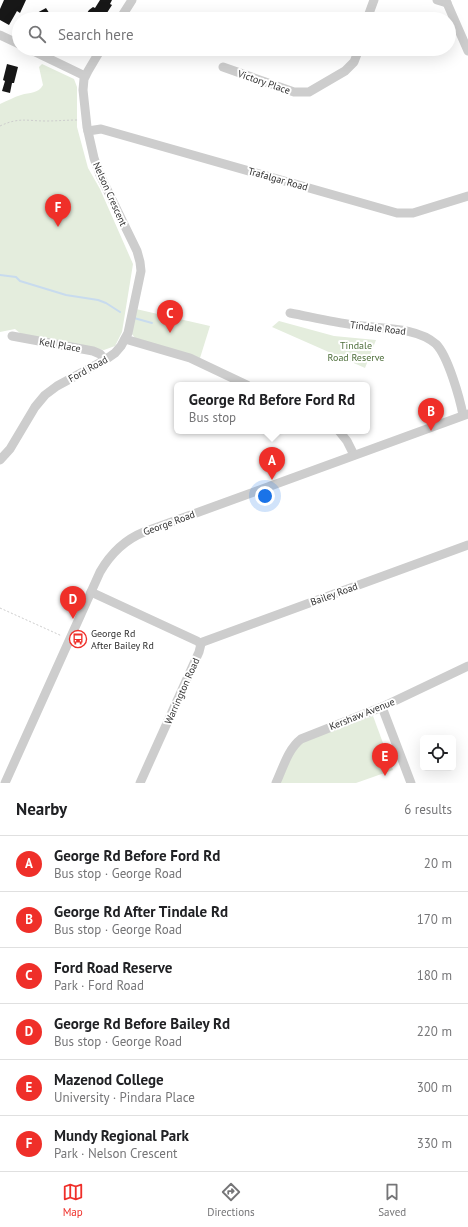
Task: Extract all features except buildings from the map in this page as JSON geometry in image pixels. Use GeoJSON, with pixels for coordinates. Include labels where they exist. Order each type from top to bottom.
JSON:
{"type":"FeatureCollection","features":[{"type":"Feature","properties":{"kind":"street"},"geometry":{"type":"LineString","coordinates":[[124,12],[132,0]]}},
{"type":"Feature","properties":{"kind":"street"},"geometry":{"type":"LineString","coordinates":[[370,12],[374,0]]}},
{"type":"Feature","properties":{"kind":"street"},"geometry":{"type":"LineString","coordinates":[[438,0],[448,2],[452,12]]}},
{"type":"Feature","properties":{"kind":"street"},"geometry":{"type":"LineString","coordinates":[[456,22],[468,51]]}},
{"type":"Feature","properties":{"kind":"street"},"geometry":{"type":"LineString","coordinates":[[0,35],[12,41]]}},
{"type":"Feature","properties":{"kind":"street"},"geometry":{"type":"LineString","coordinates":[[44,56],[85,76]]}},
{"type":"Feature","properties":{"kind":"street","name":"Nelson Crescent"},"geometry":{"type":"LineString","coordinates":[[97,56],[85,76],[83,90],[88,131],[94,158],[100,175],[137,251],[141,271],[125,339]]}},
{"type":"Feature","properties":{"kind":"street","name":"Victory Place"},"geometry":{"type":"LineString","coordinates":[[223,67],[294,92],[308,92],[345,71],[354,62],[356,56]]}},
{"type":"Feature","properties":{"kind":"street","name":"Trafalgar Road"},"geometry":{"type":"LineString","coordinates":[[88,131],[101,129],[397,213],[413,213],[468,196]]}},
{"type":"Feature","properties":{"kind":"street","name":"Tindale Road"},"geometry":{"type":"LineString","coordinates":[[290,312],[355,325],[402,330],[432,341],[441,350],[465,414]]}},
{"type":"Feature","properties":{"kind":"street","name":"Kell Place"},"geometry":{"type":"LineString","coordinates":[[12,336],[93,351],[100,354],[105,360]]}},
{"type":"Feature","properties":{"kind":"street"},"geometry":{"type":"LineString","coordinates":[[125,339],[190,358],[241,382]]}},
{"type":"Feature","properties":{"kind":"street","name":"Ford Road"},"geometry":{"type":"LineString","coordinates":[[0,460],[10,449],[35,407],[45,395],[57,386],[105,360],[114,353],[125,339]]}},
{"type":"Feature","properties":{"kind":"street","name":"George Road"},"geometry":{"type":"LineString","coordinates":[[5,783],[91,592],[109,557],[120,545],[132,537],[144,532],[465,414]]}},
{"type":"Feature","properties":{"kind":"street"},"geometry":{"type":"LineString","coordinates":[[341,434],[347,441],[354,455]]}},
{"type":"Feature","properties":{"kind":"street","name":"Bailey Road"},"geometry":{"type":"LineString","coordinates":[[200,643],[468,545]]}},
{"type":"Feature","properties":{"kind":"street"},"geometry":{"type":"LineString","coordinates":[[91,592],[200,643]]}},
{"type":"Feature","properties":{"kind":"street","name":"Warrington Road"},"geometry":{"type":"LineString","coordinates":[[140,783],[199,652],[200,643]]}},
{"type":"Feature","properties":{"kind":"street","name":"Kershaw Avenue"},"geometry":{"type":"LineString","coordinates":[[276,783],[291,752],[297,742],[301,739],[382,708],[468,666]]}},
{"type":"Feature","properties":{"kind":"street"},"geometry":{"type":"LineString","coordinates":[[382,708],[411,783]]}},
{"type":"Feature","properties":{"kind":"path"},"geometry":{"type":"LineString","coordinates":[[0,126],[14,120],[22,119],[82,121]]}},
{"type":"Feature","properties":{"kind":"path"},"geometry":{"type":"LineString","coordinates":[[0,608],[66,638]]}},
{"type":"Feature","properties":{"kind":"green space"},"geometry":{"type":"Polygon","coordinates":[[[42,64],[74,79],[77,87],[77,127],[88,168],[100,189],[133,264],[122,332],[115,346],[104,350],[25,337],[15,329],[0,332],[0,104],[18,96],[39,90],[43,85],[39,67],[42,64]]]}},
{"type":"Feature","properties":{"kind":"green space"},"geometry":{"type":"Polygon","coordinates":[[[136,309],[210,326],[200,358],[135,338],[132,334],[136,309]]]}},
{"type":"Feature","properties":{"kind":"green space","name":"Tindale Road Reserve"},"geometry":{"type":"Polygon","coordinates":[[[279,321],[334,336],[376,340],[365,368],[272,327],[279,321]]]}},
{"type":"Feature","properties":{"kind":"green space"},"geometry":{"type":"Polygon","coordinates":[[[373,716],[393,770],[356,783],[276,783],[296,744],[373,716]]]}},
{"type":"Feature","properties":{"kind":"waterway"},"geometry":{"type":"LineString","coordinates":[[0,275],[16,277],[20,281],[66,295],[98,300],[120,312]]}},
{"type":"Feature","properties":{"kind":"waterway"},"geometry":{"type":"LineString","coordinates":[[134,318],[152,323]]}},
{"type":"Feature","properties":{"kind":"place","name":"Mundy Regional Park"},"geometry":{"type":"Point","coordinates":[58,227]}},
{"type":"Feature","properties":{"kind":"place","name":"Ford Road Reserve"},"geometry":{"type":"Point","coordinates":[170,333]}},
{"type":"Feature","properties":{"kind":"place","name":"George Rd After Tindale Rd"},"geometry":{"type":"Point","coordinates":[431,431]}},
{"type":"Feature","properties":{"kind":"place","name":"George Rd Before Ford Rd"},"geometry":{"type":"Point","coordinates":[272,480]}},
{"type":"Feature","properties":{"kind":"place","name":"George Rd Before Bailey Rd"},"geometry":{"type":"Point","coordinates":[73,619]}},
{"type":"Feature","properties":{"kind":"place","name":"George Rd After Bailey Rd"},"geometry":{"type":"Point","coordinates":[78,639]}},
{"type":"Feature","properties":{"kind":"place","name":"Mazenod College"},"geometry":{"type":"Point","coordinates":[385,776]}}]}
